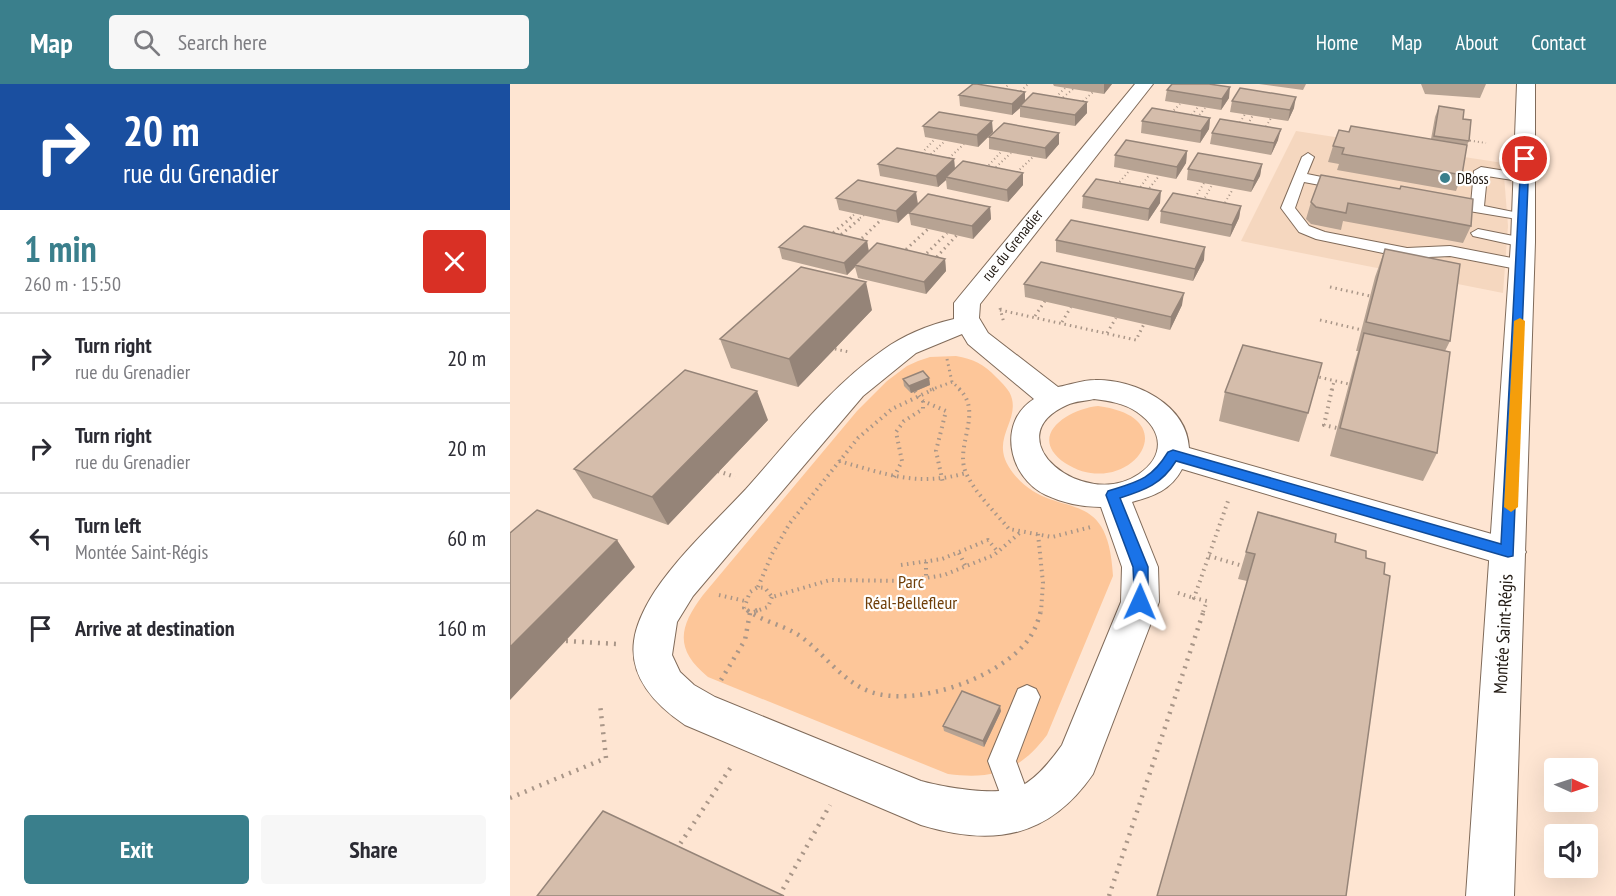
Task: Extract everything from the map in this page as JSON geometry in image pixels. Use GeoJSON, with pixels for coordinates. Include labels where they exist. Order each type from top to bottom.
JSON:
{"type":"FeatureCollection","features":[{"type":"Feature","properties":{"kind":"street","name":"rue du Grenadier"},"geometry":{"type":"LineString","coordinates":[[984,317],[966,310],[971,295],[1144,84]]}},
{"type":"Feature","properties":{"kind":"street","name":"Montée Saint-Régis"},"geometry":{"type":"LineString","coordinates":[[1490,896],[1523,241],[1526,84]]}},
{"type":"Feature","properties":{"kind":"street"},"geometry":{"type":"LineString","coordinates":[[984,317],[978,338],[1053,399]]}},
{"type":"Feature","properties":{"kind":"street"},"geometry":{"type":"LineString","coordinates":[[984,317],[923,336],[906,345],[879,366],[836,406],[668,601],[659,619],[651,657],[656,672],[680,700],[921,803],[966,812],[996,813],[1020,810],[1047,795],[1078,759],[1140,602],[1140,567],[1113,495]]}},
{"type":"Feature","properties":{"kind":"street"},"geometry":{"type":"LineString","coordinates":[[1094,389],[1117,391],[1138,398],[1155,408],[1167,422],[1174,438],[1173,455],[1163,471],[1147,484],[1113,495],[1084,494],[1065,489],[1047,480],[1031,465],[1024,447],[1025,428],[1035,412],[1053,399],[1072,392],[1094,389]]}},
{"type":"Feature","properties":{"kind":"street"},"geometry":{"type":"LineString","coordinates":[[1173,455],[1508,552]]}},
{"type":"Feature","properties":{"kind":"lane"},"geometry":{"type":"LineString","coordinates":[[1308,157],[1287,207],[1304,229],[1321,236],[1372,238],[1407,253],[1450,251],[1523,241]]}},
{"type":"Feature","properties":{"kind":"lane"},"geometry":{"type":"LineString","coordinates":[[1477,209],[1481,171],[1524,178]]}},
{"type":"Feature","properties":{"kind":"lane"},"geometry":{"type":"LineString","coordinates":[[1299,177],[1365,189]]}},
{"type":"Feature","properties":{"kind":"lane"},"geometry":{"type":"LineString","coordinates":[[1432,201],[1477,209],[1523,241]]}},
{"type":"Feature","properties":{"kind":"lane"},"geometry":{"type":"LineString","coordinates":[[1478,233],[1523,241]]}},
{"type":"Feature","properties":{"kind":"lane"},"geometry":{"type":"LineString","coordinates":[[1020,810],[1002,761],[1027,697]]}},
{"type":"Feature","properties":{"kind":"path"},"geometry":{"type":"LineString","coordinates":[[999,93],[1009,84]]}},
{"type":"Feature","properties":{"kind":"path"},"geometry":{"type":"LineString","coordinates":[[1016,96],[1028,84]]}},
{"type":"Feature","properties":{"kind":"path"},"geometry":{"type":"LineString","coordinates":[[1051,102],[1065,88]]}},
{"type":"Feature","properties":{"kind":"path"},"geometry":{"type":"LineString","coordinates":[[1058,103],[1073,89]]}},
{"type":"Feature","properties":{"kind":"path"},"geometry":{"type":"LineString","coordinates":[[1078,106],[1093,92]]}},
{"type":"Feature","properties":{"kind":"path"},"geometry":{"type":"LineString","coordinates":[[1166,122],[1180,104]]}},
{"type":"Feature","properties":{"kind":"path"},"geometry":{"type":"LineString","coordinates":[[1184,125],[1198,107]]}},
{"type":"Feature","properties":{"kind":"path"},"geometry":{"type":"LineString","coordinates":[[1192,126],[1205,108]]}},
{"type":"Feature","properties":{"kind":"path"},"geometry":{"type":"LineString","coordinates":[[1234,133],[1245,114]]}},
{"type":"Feature","properties":{"kind":"path"},"geometry":{"type":"LineString","coordinates":[[1243,134],[1253,115]]}},
{"type":"Feature","properties":{"kind":"path"},"geometry":{"type":"LineString","coordinates":[[1261,137],[1271,118]]}},
{"type":"Feature","properties":{"kind":"path"},"geometry":{"type":"LineString","coordinates":[[912,162],[935,139]]}},
{"type":"Feature","properties":{"kind":"path"},"geometry":{"type":"LineString","coordinates":[[1466,140],[1486,143]]}},
{"type":"Feature","properties":{"kind":"path"},"geometry":{"type":"LineString","coordinates":[[927,158],[945,141]]}},
{"type":"Feature","properties":{"kind":"path"},"geometry":{"type":"LineString","coordinates":[[939,168],[964,144]]}},
{"type":"Feature","properties":{"kind":"path"},"geometry":{"type":"LineString","coordinates":[[985,169],[1002,151]]}},
{"type":"Feature","properties":{"kind":"path"},"geometry":{"type":"LineString","coordinates":[[987,177],[1011,153]]}},
{"type":"Feature","properties":{"kind":"path"},"geometry":{"type":"LineString","coordinates":[[1006,181],[1033,157]]}},
{"type":"Feature","properties":{"kind":"path"},"geometry":{"type":"LineString","coordinates":[[1116,188],[1130,170]]}},
{"type":"Feature","properties":{"kind":"path"},"geometry":{"type":"LineString","coordinates":[[1136,191],[1150,174]]}},
{"type":"Feature","properties":{"kind":"path"},"geometry":{"type":"LineString","coordinates":[[1146,193],[1159,176]]}},
{"type":"Feature","properties":{"kind":"path"},"geometry":{"type":"LineString","coordinates":[[1189,208],[1204,183]]}},
{"type":"Feature","properties":{"kind":"path"},"geometry":{"type":"LineString","coordinates":[[1202,204],[1212,185]]}},
{"type":"Feature","properties":{"kind":"path"},"geometry":{"type":"LineString","coordinates":[[1219,214],[1233,189]]}},
{"type":"Feature","properties":{"kind":"path"},"geometry":{"type":"LineString","coordinates":[[822,242],[855,214]]}},
{"type":"Feature","properties":{"kind":"path"},"geometry":{"type":"LineString","coordinates":[[830,244],[864,215]]}},
{"type":"Feature","properties":{"kind":"path"},"geometry":{"type":"LineString","coordinates":[[851,249],[882,219]]}},
{"type":"Feature","properties":{"kind":"path"},"geometry":{"type":"LineString","coordinates":[[896,260],[928,229]]}},
{"type":"Feature","properties":{"kind":"path"},"geometry":{"type":"LineString","coordinates":[[916,264],[947,233]]}},
{"type":"Feature","properties":{"kind":"path"},"geometry":{"type":"LineString","coordinates":[[927,267],[957,235]]}},
{"type":"Feature","properties":{"kind":"path"},"geometry":{"type":"LineString","coordinates":[[1330,287],[1370,296]]}},
{"type":"Feature","properties":{"kind":"path"},"geometry":{"type":"LineString","coordinates":[[1035,316],[1045,301]]}},
{"type":"Feature","properties":{"kind":"path"},"geometry":{"type":"LineString","coordinates":[[1062,322],[1071,307]]}},
{"type":"Feature","properties":{"kind":"path"},"geometry":{"type":"LineString","coordinates":[[984,317],[1035,316],[1136,340],[1144,324]]}},
{"type":"Feature","properties":{"kind":"path"},"geometry":{"type":"LineString","coordinates":[[1107,333],[1116,318]]}},
{"type":"Feature","properties":{"kind":"path"},"geometry":{"type":"LineString","coordinates":[[1320,320],[1362,330]]}},
{"type":"Feature","properties":{"kind":"path"},"geometry":{"type":"LineString","coordinates":[[1305,374],[1349,384]]}},
{"type":"Feature","properties":{"kind":"path"},"geometry":{"type":"LineString","coordinates":[[1334,381],[1324,425],[1337,428]]}},
{"type":"Feature","properties":{"kind":"path"},"geometry":{"type":"LineString","coordinates":[[758,587],[763,571],[798,513],[874,421],[919,396],[952,382]]}},
{"type":"Feature","properties":{"kind":"path"},"geometry":{"type":"LineString","coordinates":[[915,391],[923,401],[945,411],[936,451],[943,481]]}},
{"type":"Feature","properties":{"kind":"path"},"geometry":{"type":"LineString","coordinates":[[893,478],[903,466],[904,459],[896,434],[900,424],[923,409],[923,401]]}},
{"type":"Feature","properties":{"kind":"path"},"geometry":{"type":"LineString","coordinates":[[839,461],[893,478],[918,482],[943,481],[966,473]]}},
{"type":"Feature","properties":{"kind":"path"},"geometry":{"type":"LineString","coordinates":[[1194,598],[1228,500]]}},
{"type":"Feature","properties":{"kind":"path"},"geometry":{"type":"LineString","coordinates":[[750,613],[768,607],[772,597],[791,589],[836,579],[889,581],[926,578],[967,569],[998,552],[1022,531]]}},
{"type":"Feature","properties":{"kind":"path"},"geometry":{"type":"LineString","coordinates":[[772,597],[765,588],[758,587],[750,592],[744,608],[805,640],[826,662],[857,687],[883,695],[931,693],[994,669],[1023,646],[1036,625],[1044,594],[1038,534]]}},
{"type":"Feature","properties":{"kind":"path"},"geometry":{"type":"LineString","coordinates":[[901,565],[926,562],[959,553],[986,539],[998,552]]}},
{"type":"Feature","properties":{"kind":"path"},"geometry":{"type":"LineString","coordinates":[[959,553],[967,569]]}},
{"type":"Feature","properties":{"kind":"path"},"geometry":{"type":"LineString","coordinates":[[1209,556],[1243,566]]}},
{"type":"Feature","properties":{"kind":"path"},"geometry":{"type":"LineString","coordinates":[[926,562],[926,578]]}},
{"type":"Feature","properties":{"kind":"path"},"geometry":{"type":"LineString","coordinates":[[1109,896],[1207,601],[1167,590]]}},
{"type":"Feature","properties":{"kind":"path"},"geometry":{"type":"LineString","coordinates":[[713,593],[745,601]]}},
{"type":"Feature","properties":{"kind":"path"},"geometry":{"type":"LineString","coordinates":[[721,680],[741,649],[751,627],[750,613]]}},
{"type":"Feature","properties":{"kind":"path"},"geometry":{"type":"LineString","coordinates":[[566,641],[623,645]]}},
{"type":"Feature","properties":{"kind":"path"},"geometry":{"type":"LineString","coordinates":[[510,798],[606,758],[600,704]]}},
{"type":"Feature","properties":{"kind":"path"},"geometry":{"type":"LineString","coordinates":[[674,853],[734,762]]}},
{"type":"Feature","properties":{"kind":"path"},"geometry":{"type":"LineString","coordinates":[[779,896],[832,803]]}},
{"type":"Feature","properties":{"kind":"shaded area"},"geometry":{"type":"Polygon","coordinates":[[[1296,131],[1503,163],[1508,226],[1503,293],[1241,241],[1296,131]]]}},
{"type":"Feature","properties":{"kind":"green space","name":"Parc Réal-Bellefleur"},"geometry":{"type":"Polygon","coordinates":[[[956,356],[983,365],[1008,390],[1013,408],[1003,442],[1006,462],[1013,473],[1029,488],[1045,497],[1090,514],[1101,526],[1109,546],[1113,576],[1047,735],[1016,765],[979,776],[948,774],[708,677],[690,657],[685,648],[684,638],[689,618],[703,595],[857,411],[887,381],[907,366],[930,357],[956,356]]]}},
{"type":"Feature","properties":{"kind":"green space"},"geometry":{"type":"Polygon","coordinates":[[[1098,406],[1126,414],[1141,426],[1145,440],[1140,454],[1127,466],[1109,473],[1088,473],[1065,463],[1054,453],[1049,443],[1050,434],[1064,418],[1086,408],[1098,406]]]}},
{"type":"Feature","properties":{"kind":"building"},"geometry":{"type":"Polygon","coordinates":[[[973,84],[1025,92],[1012,104],[959,95],[973,84]]]}},
{"type":"Feature","properties":{"kind":"building"},"geometry":{"type":"Polygon","coordinates":[[[1172,84],[1209,84],[1230,87],[1222,99],[1167,90],[1172,84]]]}},
{"type":"Feature","properties":{"kind":"building"},"geometry":{"type":"Polygon","coordinates":[[[1240,88],[1296,97],[1290,110],[1232,101],[1240,88]]]}},
{"type":"Feature","properties":{"kind":"building"},"geometry":{"type":"Polygon","coordinates":[[[1033,93],[1087,102],[1075,115],[1020,106],[1033,93]]]}},
{"type":"Feature","properties":{"kind":"building"},"geometry":{"type":"Polygon","coordinates":[[[1439,106],[1464,110],[1463,119],[1471,120],[1469,141],[1434,136],[1439,106]]]}},
{"type":"Feature","properties":{"kind":"building"},"geometry":{"type":"Polygon","coordinates":[[[1152,108],[1210,118],[1201,131],[1142,121],[1152,108]]]}},
{"type":"Feature","properties":{"kind":"building"},"geometry":{"type":"Polygon","coordinates":[[[939,112],[992,121],[977,135],[923,126],[939,112]]]}},
{"type":"Feature","properties":{"kind":"building"},"geometry":{"type":"Polygon","coordinates":[[[1220,119],[1281,129],[1274,143],[1212,133],[1220,119]]]}},
{"type":"Feature","properties":{"kind":"building"},"geometry":{"type":"Polygon","coordinates":[[[1004,123],[1059,133],[1045,148],[989,137],[1004,123]]]}},
{"type":"Feature","properties":{"kind":"building"},"geometry":{"type":"Polygon","coordinates":[[[1351,126],[1467,145],[1462,175],[1342,154],[1344,148],[1333,146],[1339,130],[1349,132],[1351,126]]]}},
{"type":"Feature","properties":{"kind":"building"},"geometry":{"type":"Polygon","coordinates":[[[1126,140],[1187,151],[1177,167],[1115,155],[1126,140]]]}},
{"type":"Feature","properties":{"kind":"building"},"geometry":{"type":"Polygon","coordinates":[[[897,148],[954,159],[936,176],[878,164],[897,148]]]}},
{"type":"Feature","properties":{"kind":"building"},"geometry":{"type":"Polygon","coordinates":[[[1198,153],[1262,164],[1254,181],[1188,169],[1198,153]]]}},
{"type":"Feature","properties":{"kind":"building"},"geometry":{"type":"Polygon","coordinates":[[[963,161],[1023,173],[1007,190],[946,177],[963,161]]]}},
{"type":"Feature","properties":{"kind":"building"},"geometry":{"type":"Polygon","coordinates":[[[1321,175],[1473,199],[1471,226],[1348,203],[1346,213],[1316,207],[1311,202],[1321,175]]]}},
{"type":"Feature","properties":{"kind":"building"},"geometry":{"type":"Polygon","coordinates":[[[1096,179],[1161,191],[1149,209],[1083,196],[1096,179]]]}},
{"type":"Feature","properties":{"kind":"building"},"geometry":{"type":"Polygon","coordinates":[[[858,180],[916,192],[896,211],[836,198],[858,180]]]}},
{"type":"Feature","properties":{"kind":"building"},"geometry":{"type":"Polygon","coordinates":[[[1173,193],[1241,206],[1232,225],[1161,211],[1173,193]]]}},
{"type":"Feature","properties":{"kind":"building"},"geometry":{"type":"Polygon","coordinates":[[[928,194],[990,207],[972,226],[909,213],[928,194]]]}},
{"type":"Feature","properties":{"kind":"building"},"geometry":{"type":"Polygon","coordinates":[[[1071,220],[1205,247],[1195,269],[1056,240],[1071,220]]]}},
{"type":"Feature","properties":{"kind":"building"},"geometry":{"type":"Polygon","coordinates":[[[804,226],[867,241],[844,263],[779,247],[804,226]]]}},
{"type":"Feature","properties":{"kind":"building"},"geometry":{"type":"Polygon","coordinates":[[[877,243],[945,259],[924,282],[855,265],[877,243]]]}},
{"type":"Feature","properties":{"kind":"building"},"geometry":{"type":"Polygon","coordinates":[[[1385,249],[1460,264],[1450,341],[1366,322],[1385,249]]]}},
{"type":"Feature","properties":{"kind":"building"},"geometry":{"type":"Polygon","coordinates":[[[1041,262],[1184,293],[1171,317],[1024,284],[1041,262]]]}},
{"type":"Feature","properties":{"kind":"building"},"geometry":{"type":"Polygon","coordinates":[[[801,267],[866,282],[789,359],[720,339],[801,267]]]}},
{"type":"Feature","properties":{"kind":"building"},"geometry":{"type":"Polygon","coordinates":[[[1364,333],[1450,352],[1437,453],[1340,428],[1364,333]]]}},
{"type":"Feature","properties":{"kind":"building"},"geometry":{"type":"Polygon","coordinates":[[[1243,345],[1322,363],[1308,413],[1225,392],[1243,345]]]}},
{"type":"Feature","properties":{"kind":"building"},"geometry":{"type":"Polygon","coordinates":[[[685,370],[757,391],[652,497],[574,469],[685,370]]]}},
{"type":"Feature","properties":{"kind":"building"},"geometry":{"type":"Polygon","coordinates":[[[923,371],[929,378],[909,386],[903,379],[923,371]]]}},
{"type":"Feature","properties":{"kind":"building"},"geometry":{"type":"Polygon","coordinates":[[[537,510],[617,540],[510,647],[510,533],[537,510]]]}},
{"type":"Feature","properties":{"kind":"building"},"geometry":{"type":"Polygon","coordinates":[[[1258,512],[1336,534],[1335,542],[1366,551],[1366,558],[1385,563],[1384,574],[1390,576],[1346,896],[1157,896],[1255,554],[1246,552],[1258,512]]]}},
{"type":"Feature","properties":{"kind":"building"},"geometry":{"type":"Polygon","coordinates":[[[962,691],[1000,706],[983,741],[943,726],[962,691]]]}},
{"type":"Feature","properties":{"kind":"building"},"geometry":{"type":"Polygon","coordinates":[[[603,811],[784,896],[537,896],[603,811]]]}},
{"type":"Feature","properties":{"kind":"slow traffic"},"geometry":{"type":"LineString","coordinates":[[1511,507],[1520,321]]}},
{"type":"Feature","properties":{"kind":"place","name":"DBoss"},"geometry":{"type":"Point","coordinates":[1445,178]}},
{"type":"Feature","properties":{"kind":"route"},"geometry":{"type":"LineString","coordinates":[[1140,602],[1142,588],[1136,550],[1113,495],[1147,484],[1163,471],[1173,455],[1508,552],[1525,159]]}}]}
